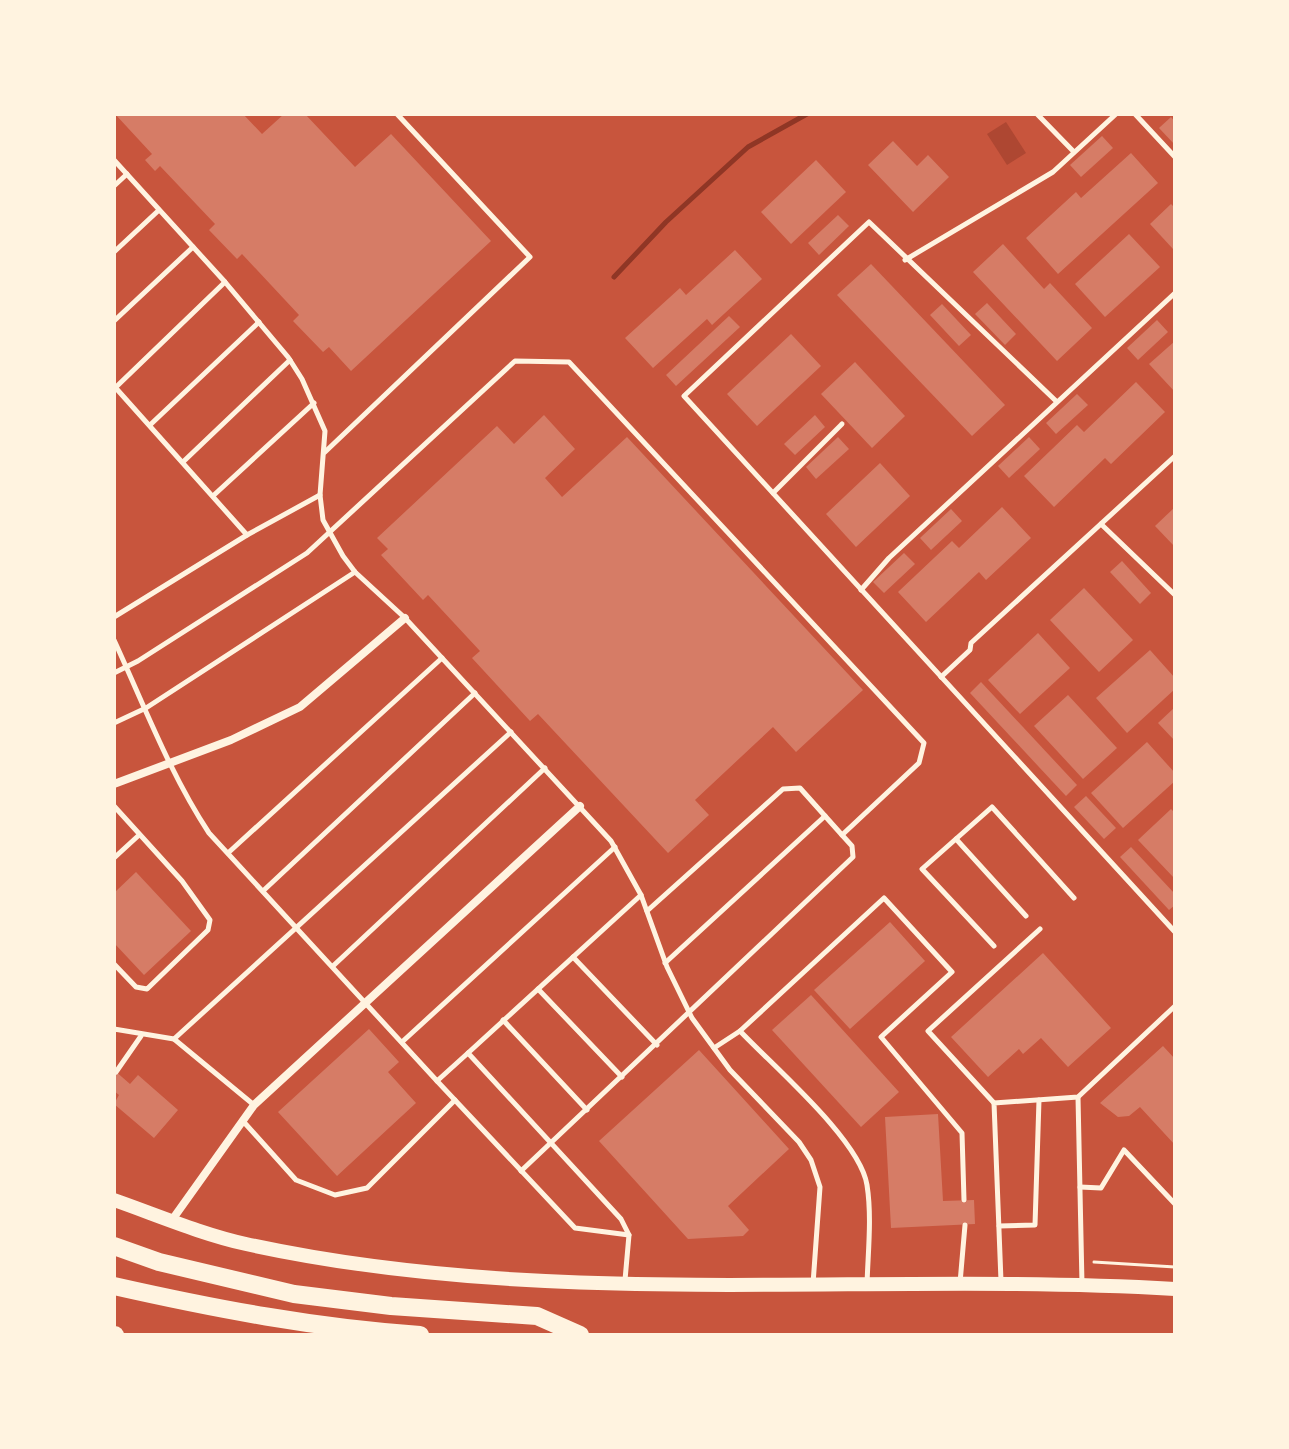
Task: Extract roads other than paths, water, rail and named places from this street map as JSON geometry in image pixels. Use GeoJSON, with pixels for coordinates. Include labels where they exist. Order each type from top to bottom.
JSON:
{"type":"FeatureCollection","features":[{"type":"Feature","properties":{"kind":"highway"},"geometry":{"type":"LineString","coordinates":[[114,1246],[159,1262],[294,1294],[391,1306],[537,1316],[580,1335]]}},
{"type":"Feature","properties":{"kind":"highway"},"geometry":{"type":"LineString","coordinates":[[114,1286],[234,1314],[348,1330],[420,1335]]}},
{"type":"Feature","properties":{"kind":"main road"},"geometry":{"type":"LineString","coordinates":[[114,1200],[243,1243],[335,1261],[428,1274],[625,1285],[1082,1284],[1175,1289]]}},
{"type":"Feature","properties":{"kind":"street"},"geometry":{"type":"LineString","coordinates":[[114,784],[231,740],[300,707],[405,618]]}},
{"type":"Feature","properties":{"kind":"street"},"geometry":{"type":"LineString","coordinates":[[172,1220],[254,1105],[580,806]]}},
{"type":"Feature","properties":{"kind":"lane"},"geometry":{"type":"LineString","coordinates":[[325,453],[530,257],[397,114]]}},
{"type":"Feature","properties":{"kind":"lane"},"geometry":{"type":"LineString","coordinates":[[1037,114],[1074,152]]}},
{"type":"Feature","properties":{"kind":"lane"},"geometry":{"type":"LineString","coordinates":[[905,260],[1053,172],[1116,114]]}},
{"type":"Feature","properties":{"kind":"lane"},"geometry":{"type":"LineString","coordinates":[[1135,114],[1175,157]]}},
{"type":"Feature","properties":{"kind":"lane"},"geometry":{"type":"LineString","coordinates":[[114,160],[225,282],[290,360],[314,403],[325,431],[320,495],[328,530],[355,572],[405,618],[615,847],[641,895],[665,963],[690,1014],[714,1048],[799,1142],[817,1171],[820,1187],[813,1285]]}},
{"type":"Feature","properties":{"kind":"lane"},"geometry":{"type":"LineString","coordinates":[[114,186],[127,174]]}},
{"type":"Feature","properties":{"kind":"lane"},"geometry":{"type":"LineString","coordinates":[[114,252],[159,210]]}},
{"type":"Feature","properties":{"kind":"lane"},"geometry":{"type":"LineString","coordinates":[[1056,401],[905,260],[869,222],[684,396],[1175,932]]}},
{"type":"Feature","properties":{"kind":"lane"},"geometry":{"type":"LineString","coordinates":[[114,321],[193,247]]}},
{"type":"Feature","properties":{"kind":"lane"},"geometry":{"type":"LineString","coordinates":[[225,282],[114,388],[184,461],[247,535]]}},
{"type":"Feature","properties":{"kind":"lane"},"geometry":{"type":"LineString","coordinates":[[861,590],[889,558],[1175,293]]}},
{"type":"Feature","properties":{"kind":"lane"},"geometry":{"type":"LineString","coordinates":[[150,425],[259,322]]}},
{"type":"Feature","properties":{"kind":"lane"},"geometry":{"type":"LineString","coordinates":[[184,461],[290,360]]}},
{"type":"Feature","properties":{"kind":"lane"},"geometry":{"type":"LineString","coordinates":[[114,673],[307,553],[328,530],[515,361],[569,362],[924,743],[919,763],[842,835]]}},
{"type":"Feature","properties":{"kind":"lane"},"geometry":{"type":"LineString","coordinates":[[214,495],[314,403]]}},
{"type":"Feature","properties":{"kind":"lane"},"geometry":{"type":"LineString","coordinates":[[773,493],[842,424]]}},
{"type":"Feature","properties":{"kind":"lane"},"geometry":{"type":"LineString","coordinates":[[941,677],[970,650],[971,643],[1175,456]]}},
{"type":"Feature","properties":{"kind":"lane"},"geometry":{"type":"LineString","coordinates":[[114,617],[247,535],[320,495]]}},
{"type":"Feature","properties":{"kind":"lane"},"geometry":{"type":"LineString","coordinates":[[1101,524],[1175,595]]}},
{"type":"Feature","properties":{"kind":"lane"},"geometry":{"type":"LineString","coordinates":[[114,723],[146,708],[355,572]]}},
{"type":"Feature","properties":{"kind":"lane"},"geometry":{"type":"LineString","coordinates":[[114,640],[171,761],[182,792],[209,833],[575,1228],[629,1235]]}},
{"type":"Feature","properties":{"kind":"lane"},"geometry":{"type":"LineString","coordinates":[[228,853],[442,658]]}},
{"type":"Feature","properties":{"kind":"lane"},"geometry":{"type":"LineString","coordinates":[[263,891],[475,693]]}},
{"type":"Feature","properties":{"kind":"lane"},"geometry":{"type":"LineString","coordinates":[[174,1039],[511,732]]}},
{"type":"Feature","properties":{"kind":"lane"},"geometry":{"type":"LineString","coordinates":[[333,966],[545,768]]}},
{"type":"Feature","properties":{"kind":"lane"},"geometry":{"type":"LineString","coordinates":[[521,1171],[853,857],[852,846],[800,788],[783,789],[647,911]]}},
{"type":"Feature","properties":{"kind":"lane"},"geometry":{"type":"LineString","coordinates":[[114,806],[182,881],[210,920],[208,930],[147,989],[136,987],[114,964]]}},
{"type":"Feature","properties":{"kind":"lane"},"geometry":{"type":"LineString","coordinates":[[994,946],[922,869],[992,807],[1074,898]]}},
{"type":"Feature","properties":{"kind":"lane"},"geometry":{"type":"LineString","coordinates":[[665,963],[825,816]]}},
{"type":"Feature","properties":{"kind":"lane"},"geometry":{"type":"LineString","coordinates":[[114,858],[138,836]]}},
{"type":"Feature","properties":{"kind":"lane"},"geometry":{"type":"LineString","coordinates":[[956,839],[1026,916]]}},
{"type":"Feature","properties":{"kind":"lane"},"geometry":{"type":"LineString","coordinates":[[402,1042],[615,847]]}},
{"type":"Feature","properties":{"kind":"lane"},"geometry":{"type":"LineString","coordinates":[[437,1081],[641,895]]}},
{"type":"Feature","properties":{"kind":"lane"},"geometry":{"type":"LineString","coordinates":[[714,1048],[740,1031],[884,898],[952,972],[881,1037],[962,1133],[964,1200]]}},
{"type":"Feature","properties":{"kind":"lane"},"geometry":{"type":"LineString","coordinates":[[1001,1284],[994,1103],[928,1031],[1040,929]]}},
{"type":"Feature","properties":{"kind":"lane"},"geometry":{"type":"LineString","coordinates":[[573,957],[657,1045]]}},
{"type":"Feature","properties":{"kind":"lane"},"geometry":{"type":"LineString","coordinates":[[538,989],[622,1077]]}},
{"type":"Feature","properties":{"kind":"lane"},"geometry":{"type":"LineString","coordinates":[[994,1103],[1078,1097],[1175,1006]]}},
{"type":"Feature","properties":{"kind":"lane"},"geometry":{"type":"LineString","coordinates":[[503,1020],[587,1110]]}},
{"type":"Feature","properties":{"kind":"lane"},"geometry":{"type":"LineString","coordinates":[[114,1029],[141,1036],[174,1039],[254,1105]]}},
{"type":"Feature","properties":{"kind":"lane"},"geometry":{"type":"LineString","coordinates":[[740,1031],[832,1126],[862,1168],[867,1185],[869,1217],[867,1285]]}},
{"type":"Feature","properties":{"kind":"lane"},"geometry":{"type":"LineString","coordinates":[[116,1072],[141,1036]]}},
{"type":"Feature","properties":{"kind":"lane"},"geometry":{"type":"LineString","coordinates":[[468,1053],[621,1219],[629,1235],[625,1285]]}},
{"type":"Feature","properties":{"kind":"lane"},"geometry":{"type":"LineString","coordinates":[[1078,1097],[1082,1284]]}},
{"type":"Feature","properties":{"kind":"lane"},"geometry":{"type":"LineString","coordinates":[[242,1120],[296,1180],[335,1195],[367,1188],[455,1100]]}},
{"type":"Feature","properties":{"kind":"lane"},"geometry":{"type":"LineString","coordinates":[[999,1226],[1035,1225],[1039,1100]]}},
{"type":"Feature","properties":{"kind":"lane"},"geometry":{"type":"LineString","coordinates":[[1080,1187],[1101,1188],[1124,1150],[1175,1204]]}},
{"type":"Feature","properties":{"kind":"lane"},"geometry":{"type":"LineString","coordinates":[[959,1284],[965,1225]]}},
{"type":"Feature","properties":{"kind":"waterway"},"geometry":{"type":"LineString","coordinates":[[614,277],[666,222],[748,147],[807,114]]}}]}
